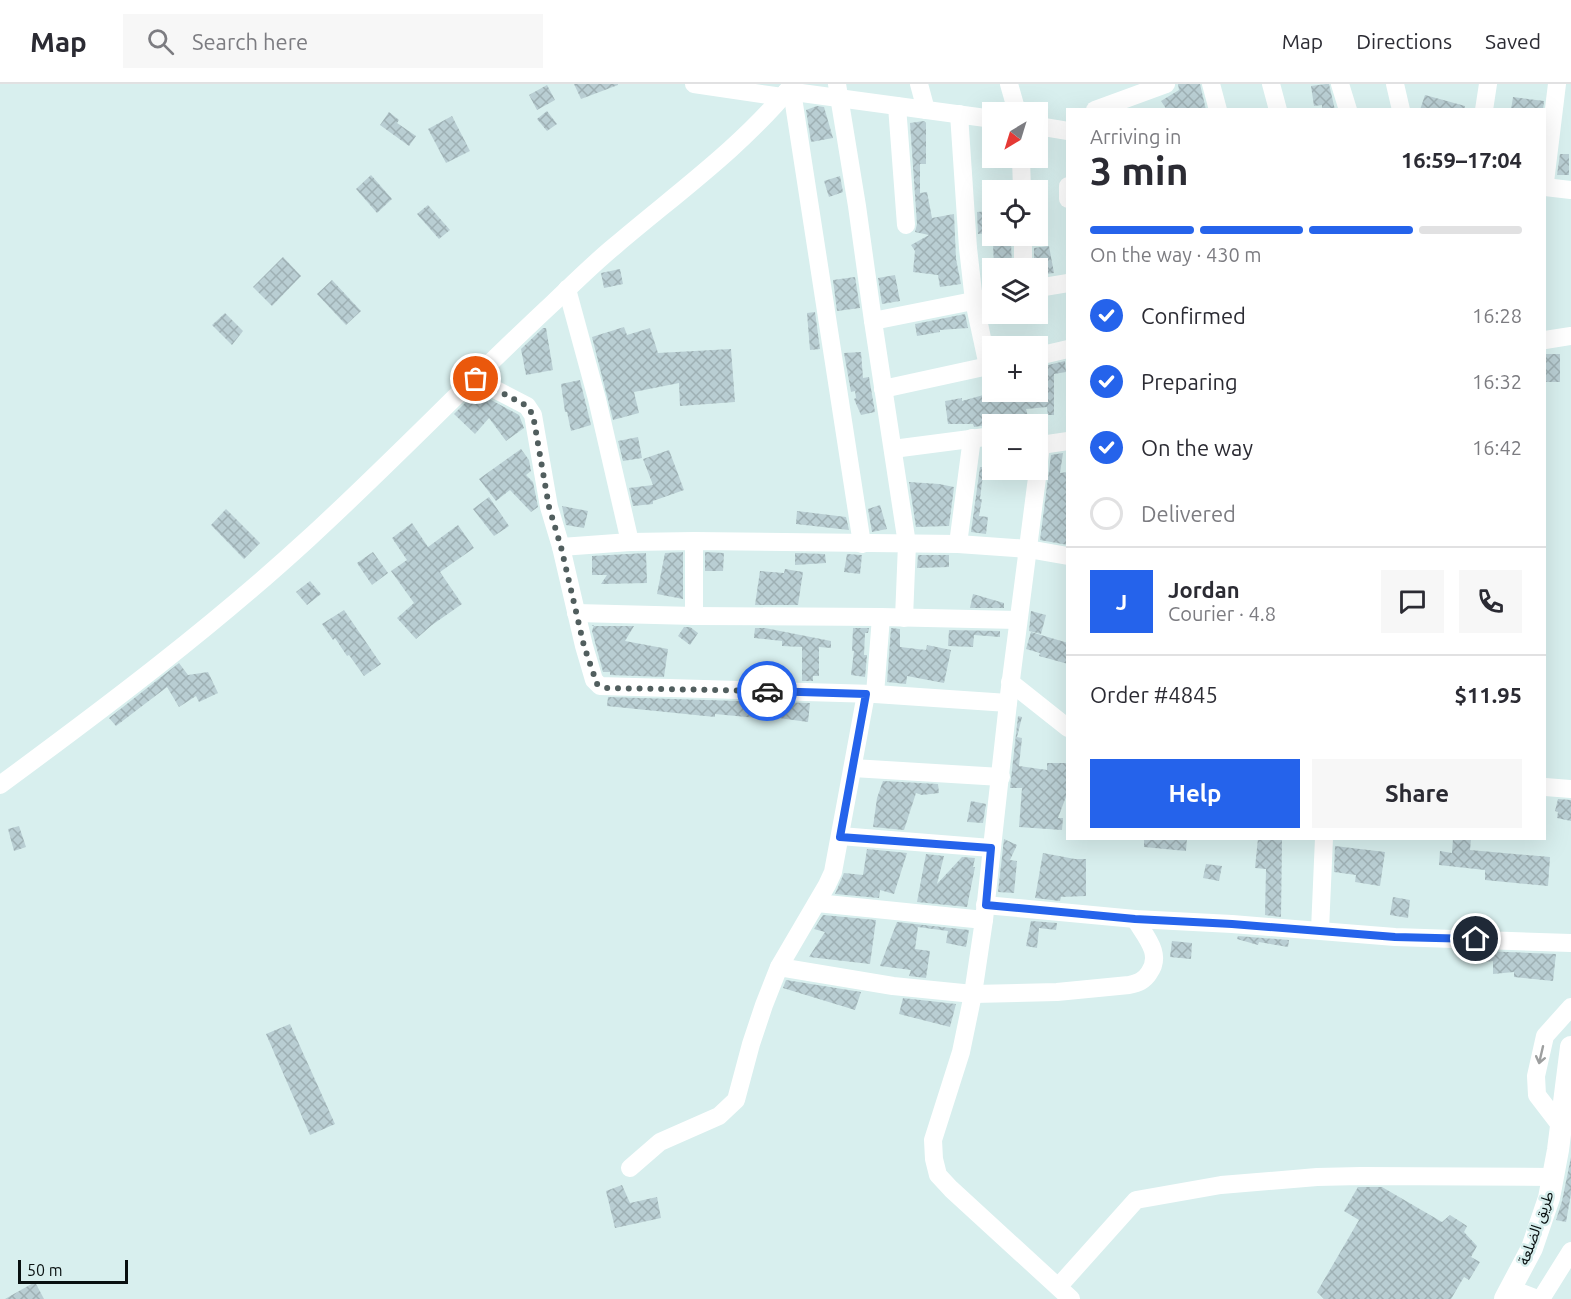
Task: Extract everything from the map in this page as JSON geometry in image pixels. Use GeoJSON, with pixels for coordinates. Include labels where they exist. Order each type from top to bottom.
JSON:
{"type":"FeatureCollection","features":[{"type":"Feature","properties":{"kind":"main road","name":"طريق الضلعة"},"geometry":{"type":"LineString","coordinates":[[1508,1294],[1532,1248],[1549,1198],[1571,1047]]}},
{"type":"Feature","properties":{"kind":"street"},"geometry":{"type":"LineString","coordinates":[[694,84],[789,91],[838,90],[897,106],[982,117]]}},
{"type":"Feature","properties":{"kind":"street"},"geometry":{"type":"LineString","coordinates":[[919,84],[926,110]]}},
{"type":"Feature","properties":{"kind":"street"},"geometry":{"type":"LineString","coordinates":[[1009,84],[1014,102]]}},
{"type":"Feature","properties":{"kind":"street"},"geometry":{"type":"LineString","coordinates":[[1099,108],[1134,89],[1166,84]]}},
{"type":"Feature","properties":{"kind":"street"},"geometry":{"type":"LineString","coordinates":[[1211,84],[1217,108]]}},
{"type":"Feature","properties":{"kind":"street"},"geometry":{"type":"LineString","coordinates":[[1272,84],[1278,108]]}},
{"type":"Feature","properties":{"kind":"street"},"geometry":{"type":"LineString","coordinates":[[1341,84],[1347,108]]}},
{"type":"Feature","properties":{"kind":"street"},"geometry":{"type":"LineString","coordinates":[[1395,84],[1401,108]]}},
{"type":"Feature","properties":{"kind":"street"},"geometry":{"type":"LineString","coordinates":[[1484,108],[1488,84]]}},
{"type":"Feature","properties":{"kind":"street"},"geometry":{"type":"LineString","coordinates":[[1546,174],[1557,84]]}},
{"type":"Feature","properties":{"kind":"street"},"geometry":{"type":"LineString","coordinates":[[838,90],[908,544],[904,618]]}},
{"type":"Feature","properties":{"kind":"street"},"geometry":{"type":"LineString","coordinates":[[0,785],[176,653],[307,540],[567,290],[615,246],[730,150],[789,91]]}},
{"type":"Feature","properties":{"kind":"street"},"geometry":{"type":"LineString","coordinates":[[789,91],[862,544]]}},
{"type":"Feature","properties":{"kind":"street"},"geometry":{"type":"LineString","coordinates":[[897,106],[906,225]]}},
{"type":"Feature","properties":{"kind":"street"},"geometry":{"type":"LineString","coordinates":[[959,114],[963,194],[974,301],[983,336]]}},
{"type":"Feature","properties":{"kind":"street"},"geometry":{"type":"LineString","coordinates":[[1048,128],[1066,131]]}},
{"type":"Feature","properties":{"kind":"street"},"geometry":{"type":"LineString","coordinates":[[1546,187],[1571,190]]}},
{"type":"Feature","properties":{"kind":"street"},"geometry":{"type":"LineString","coordinates":[[1048,287],[1066,284]]}},
{"type":"Feature","properties":{"kind":"street"},"geometry":{"type":"LineString","coordinates":[[567,290],[597,399],[630,542]]}},
{"type":"Feature","properties":{"kind":"street"},"geometry":{"type":"LineString","coordinates":[[873,321],[982,299]]}},
{"type":"Feature","properties":{"kind":"street"},"geometry":{"type":"LineString","coordinates":[[1546,340],[1571,336]]}},
{"type":"Feature","properties":{"kind":"street"},"geometry":{"type":"LineString","coordinates":[[1048,354],[1066,350]]}},
{"type":"Feature","properties":{"kind":"street"},"geometry":{"type":"LineString","coordinates":[[883,388],[982,367]]}},
{"type":"Feature","properties":{"kind":"street"},"geometry":{"type":"LineString","coordinates":[[476,379],[527,406],[533,415],[549,507],[594,680],[600,686],[870,694],[1008,703]]}},
{"type":"Feature","properties":{"kind":"street"},"geometry":{"type":"LineString","coordinates":[[893,449],[982,437]]}},
{"type":"Feature","properties":{"kind":"street"},"geometry":{"type":"LineString","coordinates":[[958,544],[972,438]]}},
{"type":"Feature","properties":{"kind":"street"},"geometry":{"type":"LineString","coordinates":[[1048,440],[1066,441]]}},
{"type":"Feature","properties":{"kind":"street"},"geometry":{"type":"LineString","coordinates":[[1037,480],[1010,682],[985,913],[973,994],[961,1052],[933,1140],[938,1175],[1065,1293],[1136,1200],[1221,1185],[1317,1177],[1553,1177]]}},
{"type":"Feature","properties":{"kind":"street"},"geometry":{"type":"LineString","coordinates":[[694,541],[694,616]]}},
{"type":"Feature","properties":{"kind":"street"},"geometry":{"type":"LineString","coordinates":[[561,547],[630,542],[694,541],[958,544],[1028,549],[1066,556]]}},
{"type":"Feature","properties":{"kind":"street"},"geometry":{"type":"LineString","coordinates":[[576,613],[694,616],[881,616],[1018,620]]}},
{"type":"Feature","properties":{"kind":"street"},"geometry":{"type":"LineString","coordinates":[[630,1168],[660,1142],[719,1116],[736,1100],[751,1044],[779,968],[833,872],[870,694],[881,616]]}},
{"type":"Feature","properties":{"kind":"street"},"geometry":{"type":"LineString","coordinates":[[1010,682],[1066,726]]}},
{"type":"Feature","properties":{"kind":"street"},"geometry":{"type":"LineString","coordinates":[[853,768],[1001,777]]}},
{"type":"Feature","properties":{"kind":"street"},"geometry":{"type":"LineString","coordinates":[[1546,787],[1571,789]]}},
{"type":"Feature","properties":{"kind":"street"},"geometry":{"type":"LineString","coordinates":[[840,837],[991,848]]}},
{"type":"Feature","properties":{"kind":"street"},"geometry":{"type":"LineString","coordinates":[[1320,930],[1324,840]]}},
{"type":"Feature","properties":{"kind":"street"},"geometry":{"type":"LineString","coordinates":[[817,903],[1135,919],[1320,930],[1395,937],[1571,943]]}},
{"type":"Feature","properties":{"kind":"street"},"geometry":{"type":"LineString","coordinates":[[779,968],[893,986],[973,994],[1057,992],[1139,983],[1151,971],[1155,955],[1135,919]]}},
{"type":"Feature","properties":{"kind":"street"},"geometry":{"type":"LineString","coordinates":[[1560,1125],[1537,1095],[1536,1076],[1545,1036],[1571,1007]]}},
{"type":"Feature","properties":{"kind":"street"},"geometry":{"type":"LineString","coordinates":[[1508,1294],[1539,1299],[1571,1251]]}},
{"type":"Feature","properties":{"kind":"building"},"geometry":{"type":"Polygon","coordinates":[[[574,84],[618,84],[618,85],[581,99],[574,84]]]}},
{"type":"Feature","properties":{"kind":"building"},"geometry":{"type":"Polygon","coordinates":[[[1178,84],[1200,84],[1206,108],[1166,108],[1161,101],[1179,90],[1178,84]]]}},
{"type":"Feature","properties":{"kind":"building"},"geometry":{"type":"Polygon","coordinates":[[[1329,84],[1335,108],[1314,106],[1311,86],[1329,84]]]}},
{"type":"Feature","properties":{"kind":"building"},"geometry":{"type":"Polygon","coordinates":[[[547,85],[555,100],[537,110],[529,95],[547,85]]]}},
{"type":"Feature","properties":{"kind":"building"},"geometry":{"type":"Polygon","coordinates":[[[1425,95],[1465,106],[1464,108],[1421,108],[1425,95]]]}},
{"type":"Feature","properties":{"kind":"building"},"geometry":{"type":"Polygon","coordinates":[[[1513,97],[1544,101],[1543,108],[1511,108],[1513,97]]]}},
{"type":"Feature","properties":{"kind":"building"},"geometry":{"type":"Polygon","coordinates":[[[817,106],[824,107],[833,138],[811,142],[806,110],[817,106]]]}},
{"type":"Feature","properties":{"kind":"building"},"geometry":{"type":"Polygon","coordinates":[[[547,111],[557,124],[547,131],[537,119],[547,111]]]}},
{"type":"Feature","properties":{"kind":"building"},"geometry":{"type":"Polygon","coordinates":[[[389,112],[399,120],[397,123],[416,136],[409,146],[380,125],[389,112]]]}},
{"type":"Feature","properties":{"kind":"building"},"geometry":{"type":"Polygon","coordinates":[[[452,116],[470,151],[446,163],[428,129],[452,116]]]}},
{"type":"Feature","properties":{"kind":"building"},"geometry":{"type":"Polygon","coordinates":[[[924,121],[926,123],[926,164],[920,164],[920,193],[927,192],[932,218],[954,214],[956,259],[961,284],[940,287],[938,275],[913,272],[915,251],[911,245],[929,235],[915,232],[917,224],[910,123],[924,121]]]}},
{"type":"Feature","properties":{"kind":"building"},"geometry":{"type":"Polygon","coordinates":[[[1560,154],[1569,154],[1569,175],[1557,175],[1560,154]]]}},
{"type":"Feature","properties":{"kind":"building"},"geometry":{"type":"Polygon","coordinates":[[[371,175],[392,199],[377,213],[356,189],[371,175]]]}},
{"type":"Feature","properties":{"kind":"building"},"geometry":{"type":"Polygon","coordinates":[[[840,176],[843,192],[829,197],[824,181],[840,176]]]}},
{"type":"Feature","properties":{"kind":"building"},"geometry":{"type":"Polygon","coordinates":[[[428,205],[450,230],[439,239],[417,214],[428,205]]]}},
{"type":"Feature","properties":{"kind":"building"},"geometry":{"type":"Polygon","coordinates":[[[977,212],[982,212],[982,234],[978,234],[977,212]]]}},
{"type":"Feature","properties":{"kind":"building"},"geometry":{"type":"Polygon","coordinates":[[[993,246],[1011,246],[1012,258],[994,258],[993,246]]]}},
{"type":"Feature","properties":{"kind":"building"},"geometry":{"type":"Polygon","coordinates":[[[1049,246],[1054,273],[1048,274],[1048,258],[1034,258],[1034,248],[1049,246]]]}},
{"type":"Feature","properties":{"kind":"building"},"geometry":{"type":"Polygon","coordinates":[[[283,257],[301,276],[272,306],[253,287],[283,257]]]}},
{"type":"Feature","properties":{"kind":"building"},"geometry":{"type":"Polygon","coordinates":[[[620,269],[623,284],[604,288],[601,273],[620,269]]]}},
{"type":"Feature","properties":{"kind":"building"},"geometry":{"type":"Polygon","coordinates":[[[895,275],[900,301],[882,304],[878,278],[895,275]]]}},
{"type":"Feature","properties":{"kind":"building"},"geometry":{"type":"Polygon","coordinates":[[[855,277],[860,308],[837,311],[833,280],[855,277]]]}},
{"type":"Feature","properties":{"kind":"building"},"geometry":{"type":"Polygon","coordinates":[[[332,280],[361,311],[346,325],[317,294],[332,280]]]}},
{"type":"Feature","properties":{"kind":"building"},"geometry":{"type":"Polygon","coordinates":[[[815,312],[820,349],[810,350],[807,313],[815,312]]]}},
{"type":"Feature","properties":{"kind":"building"},"geometry":{"type":"Polygon","coordinates":[[[225,313],[243,331],[232,345],[212,325],[225,313]]]}},
{"type":"Feature","properties":{"kind":"building"},"geometry":{"type":"Polygon","coordinates":[[[965,314],[968,328],[940,330],[940,332],[917,336],[915,324],[965,314]]]}},
{"type":"Feature","properties":{"kind":"building"},"geometry":{"type":"Polygon","coordinates":[[[624,327],[627,335],[650,328],[658,353],[731,349],[735,402],[680,406],[679,383],[634,392],[639,413],[613,420],[592,337],[624,327]]]}},
{"type":"Feature","properties":{"kind":"building"},"geometry":{"type":"Polygon","coordinates":[[[543,328],[546,328],[553,370],[526,375],[521,349],[543,328]]]}},
{"type":"Feature","properties":{"kind":"building"},"geometry":{"type":"Polygon","coordinates":[[[861,352],[863,378],[869,377],[875,412],[861,415],[854,399],[856,398],[855,391],[851,392],[844,353],[861,352]]]}},
{"type":"Feature","properties":{"kind":"building"},"geometry":{"type":"Polygon","coordinates":[[[1546,354],[1560,354],[1560,382],[1546,382],[1546,354]]]}},
{"type":"Feature","properties":{"kind":"building"},"geometry":{"type":"Polygon","coordinates":[[[1065,361],[1066,372],[1054,374],[1054,415],[1048,415],[1047,407],[1026,409],[1027,414],[982,414],[982,426],[948,424],[945,401],[962,398],[962,401],[982,395],[982,402],[1048,402],[1048,365],[1065,361]]]}},
{"type":"Feature","properties":{"kind":"building"},"geometry":{"type":"Polygon","coordinates":[[[580,380],[591,425],[571,431],[567,412],[565,412],[561,384],[580,380]]]}},
{"type":"Feature","properties":{"kind":"building"},"geometry":{"type":"Polygon","coordinates":[[[482,395],[519,415],[524,428],[506,441],[489,418],[475,434],[454,414],[470,398],[476,403],[482,395]]]}},
{"type":"Feature","properties":{"kind":"building"},"geometry":{"type":"Polygon","coordinates":[[[638,437],[642,458],[623,461],[618,441],[638,437]]]}},
{"type":"Feature","properties":{"kind":"building"},"geometry":{"type":"Polygon","coordinates":[[[521,449],[529,460],[531,471],[526,475],[533,482],[538,507],[531,512],[510,490],[496,501],[479,479],[521,449]]]}},
{"type":"Feature","properties":{"kind":"building"},"geometry":{"type":"Polygon","coordinates":[[[669,450],[684,490],[653,501],[653,504],[633,506],[629,488],[653,485],[643,459],[669,450]]]}},
{"type":"Feature","properties":{"kind":"building"},"geometry":{"type":"Polygon","coordinates":[[[1063,453],[1060,473],[1066,472],[1066,545],[1040,540],[1051,455],[1063,453]]]}},
{"type":"Feature","properties":{"kind":"building"},"geometry":{"type":"Polygon","coordinates":[[[980,467],[982,467],[980,499],[982,499],[979,516],[988,517],[986,534],[971,532],[980,467]]]}},
{"type":"Feature","properties":{"kind":"building"},"geometry":{"type":"Polygon","coordinates":[[[909,482],[954,487],[949,526],[916,527],[909,482]]]}},
{"type":"Feature","properties":{"kind":"building"},"geometry":{"type":"Polygon","coordinates":[[[489,497],[509,526],[494,536],[473,509],[489,497]]]}},
{"type":"Feature","properties":{"kind":"building"},"geometry":{"type":"Polygon","coordinates":[[[880,505],[887,529],[872,532],[868,509],[880,505]]]}},
{"type":"Feature","properties":{"kind":"building"},"geometry":{"type":"Polygon","coordinates":[[[562,506],[588,511],[584,528],[566,525],[562,506]]]}},
{"type":"Feature","properties":{"kind":"building"},"geometry":{"type":"Polygon","coordinates":[[[226,509],[260,543],[244,559],[211,525],[226,509]]]}},
{"type":"Feature","properties":{"kind":"building"},"geometry":{"type":"Polygon","coordinates":[[[797,511],[846,517],[849,530],[796,524],[797,511]]]}},
{"type":"Feature","properties":{"kind":"building"},"geometry":{"type":"Polygon","coordinates":[[[412,523],[428,547],[458,525],[474,548],[440,572],[462,604],[416,639],[397,618],[414,603],[391,571],[407,560],[392,538],[412,523]]]}},
{"type":"Feature","properties":{"kind":"building"},"geometry":{"type":"Polygon","coordinates":[[[373,552],[388,573],[372,585],[357,563],[373,552]]]}},
{"type":"Feature","properties":{"kind":"building"},"geometry":{"type":"Polygon","coordinates":[[[683,552],[683,599],[657,594],[665,553],[683,552]]]}},
{"type":"Feature","properties":{"kind":"building"},"geometry":{"type":"Polygon","coordinates":[[[705,552],[724,553],[723,571],[705,571],[705,552]]]}},
{"type":"Feature","properties":{"kind":"building"},"geometry":{"type":"Polygon","coordinates":[[[646,553],[647,583],[601,584],[607,575],[592,575],[592,556],[646,553]]]}},
{"type":"Feature","properties":{"kind":"building"},"geometry":{"type":"Polygon","coordinates":[[[795,553],[825,554],[826,563],[795,565],[795,553]]]}},
{"type":"Feature","properties":{"kind":"building"},"geometry":{"type":"Polygon","coordinates":[[[847,554],[862,555],[860,574],[844,572],[847,554]]]}},
{"type":"Feature","properties":{"kind":"building"},"geometry":{"type":"Polygon","coordinates":[[[918,555],[949,555],[949,567],[917,568],[918,555]]]}},
{"type":"Feature","properties":{"kind":"building"},"geometry":{"type":"Polygon","coordinates":[[[785,569],[803,572],[798,605],[755,605],[760,571],[784,573],[785,569]]]}},
{"type":"Feature","properties":{"kind":"building"},"geometry":{"type":"Polygon","coordinates":[[[310,581],[321,594],[307,605],[296,592],[310,581]]]}},
{"type":"Feature","properties":{"kind":"building"},"geometry":{"type":"Polygon","coordinates":[[[973,594],[1004,603],[1004,608],[970,608],[973,594]]]}},
{"type":"Feature","properties":{"kind":"building"},"geometry":{"type":"Polygon","coordinates":[[[344,610],[381,664],[364,676],[322,624],[344,610]]]}},
{"type":"Feature","properties":{"kind":"building"},"geometry":{"type":"Polygon","coordinates":[[[1031,611],[1046,615],[1041,634],[1029,631],[1031,611]]]}},
{"type":"Feature","properties":{"kind":"building"},"geometry":{"type":"Polygon","coordinates":[[[594,625],[634,626],[625,641],[668,649],[664,677],[610,675],[610,672],[603,672],[592,631],[594,625]]]}},
{"type":"Feature","properties":{"kind":"building"},"geometry":{"type":"Polygon","coordinates":[[[684,627],[690,627],[698,633],[690,645],[678,636],[684,627]]]}},
{"type":"Feature","properties":{"kind":"building"},"geometry":{"type":"Polygon","coordinates":[[[755,628],[831,641],[831,648],[819,647],[819,676],[813,676],[813,681],[802,681],[802,647],[782,646],[782,641],[754,638],[755,628]]]}},
{"type":"Feature","properties":{"kind":"building"},"geometry":{"type":"Polygon","coordinates":[[[853,628],[869,628],[868,633],[865,633],[864,655],[867,655],[865,677],[851,675],[854,651],[852,651],[853,628]]]}},
{"type":"Feature","properties":{"kind":"building"},"geometry":{"type":"Polygon","coordinates":[[[891,628],[900,629],[900,647],[926,650],[927,645],[951,650],[944,683],[907,676],[906,684],[887,682],[891,628]]]}},
{"type":"Feature","properties":{"kind":"building"},"geometry":{"type":"Polygon","coordinates":[[[949,630],[1000,631],[1000,637],[974,635],[973,647],[948,646],[949,630]]]}},
{"type":"Feature","properties":{"kind":"building"},"geometry":{"type":"Polygon","coordinates":[[[1031,632],[1066,642],[1066,663],[1039,656],[1040,653],[1026,649],[1031,632]]]}},
{"type":"Feature","properties":{"kind":"building"},"geometry":{"type":"Polygon","coordinates":[[[179,663],[188,675],[208,672],[218,693],[199,702],[196,696],[179,707],[167,687],[116,726],[109,718],[179,663]]]}},
{"type":"Feature","properties":{"kind":"building"},"geometry":{"type":"Polygon","coordinates":[[[608,697],[810,703],[808,722],[757,715],[757,718],[715,714],[715,717],[607,706],[608,697]]]}},
{"type":"Feature","properties":{"kind":"building"},"geometry":{"type":"Polygon","coordinates":[[[1018,716],[1022,717],[1017,737],[1022,738],[1019,766],[1047,770],[1047,763],[1066,763],[1066,797],[1058,818],[1063,818],[1062,830],[1019,827],[1022,788],[1010,788],[1018,716]]]}},
{"type":"Feature","properties":{"kind":"building"},"geometry":{"type":"Polygon","coordinates":[[[883,781],[938,784],[939,793],[922,795],[916,793],[904,830],[873,827],[877,798],[883,781]]]}},
{"type":"Feature","properties":{"kind":"building"},"geometry":{"type":"Polygon","coordinates":[[[1558,799],[1571,800],[1571,821],[1557,818],[1558,812],[1555,811],[1558,799]]]}},
{"type":"Feature","properties":{"kind":"building"},"geometry":{"type":"Polygon","coordinates":[[[971,801],[986,804],[983,823],[967,822],[971,801]]]}},
{"type":"Feature","properties":{"kind":"building"},"geometry":{"type":"Polygon","coordinates":[[[19,826],[26,847],[14,851],[8,829],[19,826]]]}},
{"type":"Feature","properties":{"kind":"building"},"geometry":{"type":"Polygon","coordinates":[[[1004,839],[1017,845],[1010,860],[1017,861],[1014,893],[998,892],[1004,839]]]}},
{"type":"Feature","properties":{"kind":"building"},"geometry":{"type":"Polygon","coordinates":[[[1144,840],[1187,840],[1186,851],[1144,847],[1144,840]]]}},
{"type":"Feature","properties":{"kind":"building"},"geometry":{"type":"Polygon","coordinates":[[[1258,840],[1282,840],[1281,917],[1265,915],[1266,869],[1255,868],[1258,840]]]}},
{"type":"Feature","properties":{"kind":"building"},"geometry":{"type":"Polygon","coordinates":[[[1453,840],[1471,840],[1470,850],[1550,857],[1548,886],[1485,880],[1485,870],[1439,865],[1440,851],[1452,853],[1453,840]]]}},
{"type":"Feature","properties":{"kind":"building"},"geometry":{"type":"Polygon","coordinates":[[[1335,846],[1385,852],[1380,886],[1355,882],[1356,875],[1334,872],[1335,846]]]}},
{"type":"Feature","properties":{"kind":"building"},"geometry":{"type":"Polygon","coordinates":[[[867,849],[907,853],[894,894],[880,890],[879,898],[835,894],[844,873],[863,875],[867,849]]]}},
{"type":"Feature","properties":{"kind":"building"},"geometry":{"type":"Polygon","coordinates":[[[1043,853],[1086,859],[1086,896],[1061,897],[1060,901],[1035,898],[1043,853]]]}},
{"type":"Feature","properties":{"kind":"building"},"geometry":{"type":"Polygon","coordinates":[[[926,854],[944,856],[937,884],[962,857],[975,858],[967,907],[917,902],[926,854]]]}},
{"type":"Feature","properties":{"kind":"building"},"geometry":{"type":"Polygon","coordinates":[[[1206,864],[1222,866],[1219,881],[1203,878],[1206,864]]]}},
{"type":"Feature","properties":{"kind":"building"},"geometry":{"type":"Polygon","coordinates":[[[1393,897],[1410,900],[1408,918],[1390,915],[1393,897]]]}},
{"type":"Feature","properties":{"kind":"building"},"geometry":{"type":"Polygon","coordinates":[[[823,915],[876,920],[870,964],[809,957],[825,932],[814,929],[823,915]]]}},
{"type":"Feature","properties":{"kind":"building"},"geometry":{"type":"Polygon","coordinates":[[[1031,921],[1057,923],[1056,930],[1039,928],[1037,948],[1026,946],[1031,921]]]}},
{"type":"Feature","properties":{"kind":"building"},"geometry":{"type":"Polygon","coordinates":[[[897,922],[969,930],[966,947],[946,943],[948,931],[918,927],[915,949],[930,951],[926,978],[909,976],[911,970],[880,966],[897,922]]]}},
{"type":"Feature","properties":{"kind":"building"},"geometry":{"type":"Polygon","coordinates":[[[1238,936],[1289,940],[1288,947],[1259,942],[1258,945],[1237,939],[1238,936]]]}},
{"type":"Feature","properties":{"kind":"building"},"geometry":{"type":"Polygon","coordinates":[[[1172,941],[1192,943],[1191,959],[1170,957],[1172,941]]]}},
{"type":"Feature","properties":{"kind":"building"},"geometry":{"type":"Polygon","coordinates":[[[1482,951],[1556,954],[1553,981],[1514,977],[1514,972],[1493,974],[1493,961],[1483,962],[1482,951]]]}},
{"type":"Feature","properties":{"kind":"building"},"geometry":{"type":"Polygon","coordinates":[[[786,980],[861,992],[855,1010],[783,988],[786,980]]]}},
{"type":"Feature","properties":{"kind":"building"},"geometry":{"type":"Polygon","coordinates":[[[903,998],[956,1004],[950,1027],[899,1014],[903,998]]]}},
{"type":"Feature","properties":{"kind":"building"},"geometry":{"type":"Polygon","coordinates":[[[290,1024],[335,1124],[310,1135],[266,1034],[290,1024]]]}},
{"type":"Feature","properties":{"kind":"building"},"geometry":{"type":"Polygon","coordinates":[[[1571,1157],[1571,1194],[1566,1222],[1556,1220],[1571,1157]]]}},
{"type":"Feature","properties":{"kind":"building"},"geometry":{"type":"Polygon","coordinates":[[[622,1185],[630,1203],[657,1197],[661,1218],[615,1228],[606,1191],[622,1185]]]}},
{"type":"Feature","properties":{"kind":"building"},"geometry":{"type":"Polygon","coordinates":[[[1358,1187],[1382,1187],[1442,1222],[1450,1215],[1467,1226],[1464,1232],[1477,1246],[1471,1257],[1480,1262],[1469,1280],[1464,1277],[1451,1299],[1324,1299],[1317,1292],[1359,1220],[1344,1211],[1358,1187]]]}},
{"type":"Feature","properties":{"kind":"building"},"geometry":{"type":"Polygon","coordinates":[[[35,1282],[44,1299],[5,1299],[35,1282]]]}},
{"type":"Feature","properties":{"kind":"way so far"},"geometry":{"type":"LineString","coordinates":[[476,379],[527,406],[533,415],[549,507],[561,547],[584,646],[597,684],[607,688],[767,691]]}},
{"type":"Feature","properties":{"kind":"route"},"geometry":{"type":"LineString","coordinates":[[767,691],[866,694],[840,837],[991,848],[986,905],[1135,919],[1320,930],[1395,937],[1476,939]]}}]}
